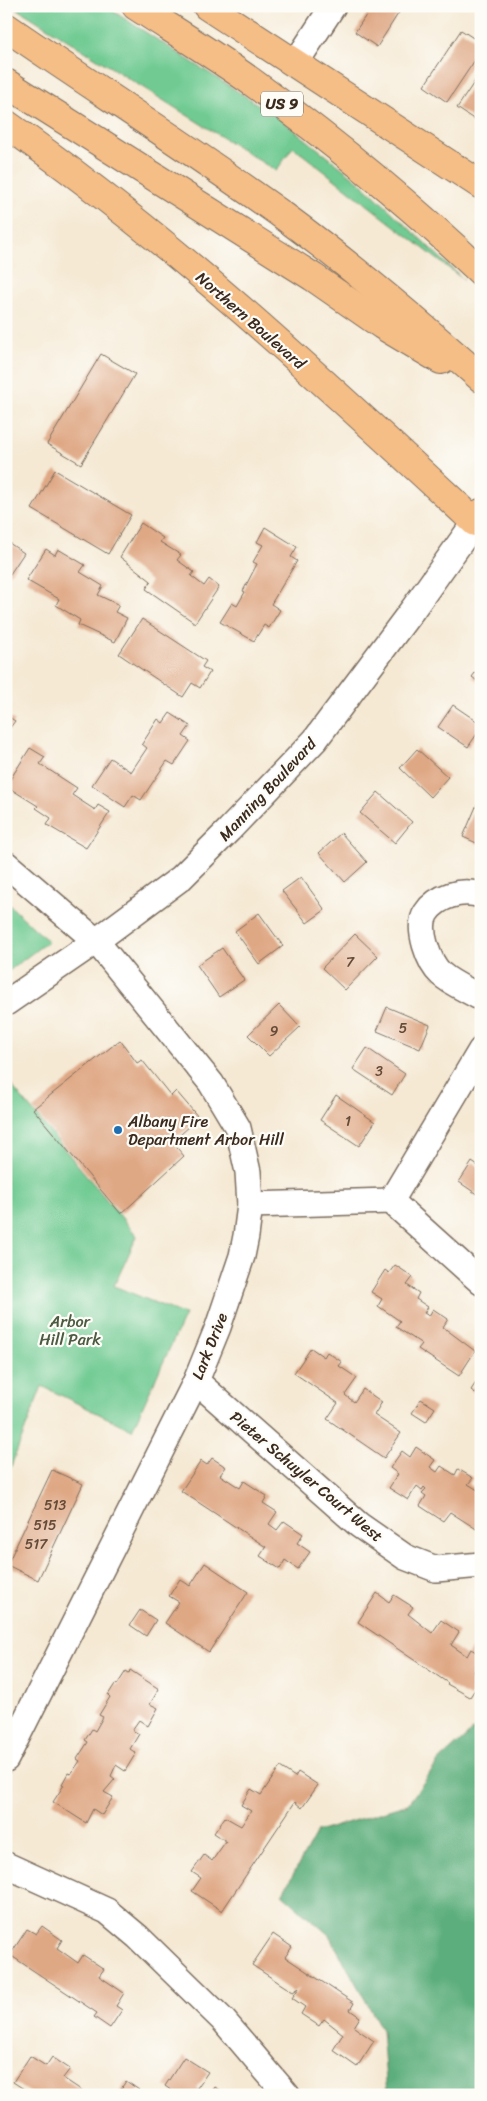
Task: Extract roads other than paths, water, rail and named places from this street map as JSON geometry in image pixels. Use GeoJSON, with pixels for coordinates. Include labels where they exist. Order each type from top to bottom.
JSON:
{"type":"FeatureCollection","features":[{"type":"Feature","properties":{"kind":"main road","name":"US 9"},"geometry":{"type":"LineString","coordinates":[[136,6],[255,84],[339,148],[420,215],[481,272]]}},
{"type":"Feature","properties":{"kind":"main road"},"geometry":{"type":"LineString","coordinates":[[207,6],[481,185]]}},
{"type":"Feature","properties":{"kind":"main road"},"geometry":{"type":"LineString","coordinates":[[6,27],[286,218],[386,296],[481,378]]}},
{"type":"Feature","properties":{"kind":"main road"},"geometry":{"type":"LineString","coordinates":[[6,83],[313,277],[382,325],[481,384]]}},
{"type":"Feature","properties":{"kind":"main road","name":"Northern Boulevard"},"geometry":{"type":"LineString","coordinates":[[6,124],[80,178],[211,285],[478,517]]}},
{"type":"Feature","properties":{"kind":"street"},"geometry":{"type":"LineString","coordinates":[[295,64],[333,6]]}},
{"type":"Feature","properties":{"kind":"street","name":"Manning Boulevard"},"geometry":{"type":"LineString","coordinates":[[6,1002],[96,941],[181,878],[315,740],[401,625],[478,517]]}},
{"type":"Feature","properties":{"kind":"street","name":"Lark Drive"},"geometry":{"type":"LineString","coordinates":[[6,864],[96,941],[211,1083],[238,1128],[248,1172],[250,1205],[242,1256],[218,1327],[196,1381],[6,1759]]}},
{"type":"Feature","properties":{"kind":"street"},"geometry":{"type":"LineString","coordinates":[[481,895],[449,894],[424,914],[423,932],[426,952],[440,974],[481,998]]}},
{"type":"Feature","properties":{"kind":"street"},"geometry":{"type":"LineString","coordinates":[[391,1201],[481,1050]]}},
{"type":"Feature","properties":{"kind":"street"},"geometry":{"type":"LineString","coordinates":[[250,1205],[391,1201],[481,1282]]}},
{"type":"Feature","properties":{"kind":"street","name":"Pieter Schuyler Court West"},"geometry":{"type":"LineString","coordinates":[[196,1381],[359,1525],[405,1557],[436,1569],[481,1564]]}},
{"type":"Feature","properties":{"kind":"street"},"geometry":{"type":"LineString","coordinates":[[6,1865],[107,1911],[138,1937],[224,2021],[287,2095]]}},
{"type":"Feature","properties":{"kind":"place","name":"Albany Fire Department Arbor Hill"},"geometry":{"type":"Point","coordinates":[118,1130]}},
{"type":"Feature","properties":{"kind":"park label","name":"Arbor Hill Park"},"geometry":{"type":"Point","coordinates":[70,1330]}}]}
